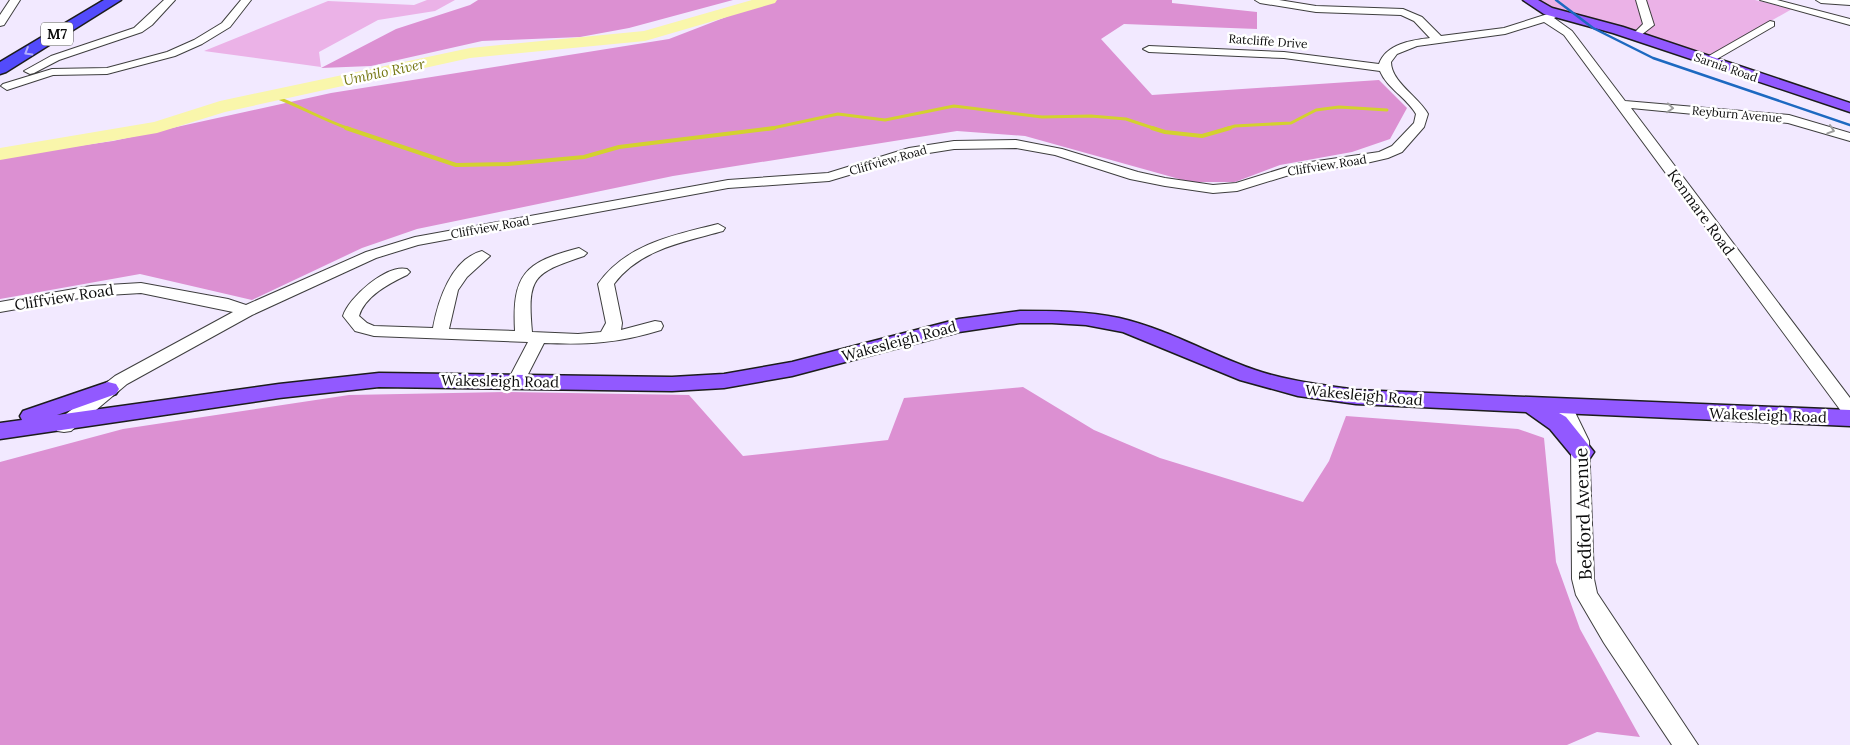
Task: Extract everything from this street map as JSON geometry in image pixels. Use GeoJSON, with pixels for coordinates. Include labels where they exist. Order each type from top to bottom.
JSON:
{"type":"FeatureCollection","features":[{"type":"Feature","properties":{"kind":"highway","name":"M7"},"geometry":{"type":"LineString","coordinates":[[0,55],[93,0]]}},
{"type":"Feature","properties":{"kind":"highway","name":"M7"},"geometry":{"type":"LineString","coordinates":[[0,69],[114,0]]}},
{"type":"Feature","properties":{"kind":"main road","name":"Sarnia Road"},"geometry":{"type":"LineString","coordinates":[[1528,0],[1537,9],[1552,16],[1602,26],[1636,36],[1850,108]]}},
{"type":"Feature","properties":{"kind":"main road","name":"Wakesleigh Road"},"geometry":{"type":"LineString","coordinates":[[0,431],[75,422],[279,391],[379,380],[718,383],[809,365],[923,332],[984,320],[1050,316],[1111,322],[1141,330],[1262,380],[1302,390],[1356,397],[1565,408],[1850,418]]}},
{"type":"Feature","properties":{"kind":"main road"},"geometry":{"type":"LineString","coordinates":[[0,425],[115,384],[124,404],[143,411]]}},
{"type":"Feature","properties":{"kind":"main road"},"geometry":{"type":"LineString","coordinates":[[1533,406],[1558,423],[1582,452]]}},
{"type":"Feature","properties":{"kind":"main road","name":"Wakesleigh Road"},"geometry":{"type":"LineString","coordinates":[[0,442],[75,422]]}},
{"type":"Feature","properties":{"kind":"street"},"geometry":{"type":"LineString","coordinates":[[0,24],[15,0]]}},
{"type":"Feature","properties":{"kind":"street"},"geometry":{"type":"LineString","coordinates":[[4,89],[55,58],[138,30],[148,23],[170,0]]}},
{"type":"Feature","properties":{"kind":"street"},"geometry":{"type":"LineString","coordinates":[[4,89],[52,72],[108,71],[171,54],[198,42],[226,25],[246,0]]}},
{"type":"Feature","properties":{"kind":"street"},"geometry":{"type":"LineString","coordinates":[[1260,0],[1316,9],[1397,11],[1418,19],[1439,41]]}},
{"type":"Feature","properties":{"kind":"street"},"geometry":{"type":"LineString","coordinates":[[1332,0],[1336,5],[1359,10]]}},
{"type":"Feature","properties":{"kind":"street"},"geometry":{"type":"LineString","coordinates":[[1390,0],[1397,11]]}},
{"type":"Feature","properties":{"kind":"street"},"geometry":{"type":"LineString","coordinates":[[1636,36],[1649,25],[1641,0]]}},
{"type":"Feature","properties":{"kind":"street"},"geometry":{"type":"LineString","coordinates":[[1765,0],[1850,22]]}},
{"type":"Feature","properties":{"kind":"street"},"geometry":{"type":"LineString","coordinates":[[1821,0],[1850,2]]}},
{"type":"Feature","properties":{"kind":"street"},"geometry":{"type":"LineString","coordinates":[[1833,0],[1850,8]]}},
{"type":"Feature","properties":{"kind":"street"},"geometry":{"type":"LineString","coordinates":[[1385,68],[1386,58],[1393,52],[1415,43],[1505,31],[1552,16]]}},
{"type":"Feature","properties":{"kind":"street","name":"Kenmare Road"},"geometry":{"type":"LineString","coordinates":[[1552,16],[1568,33],[1622,104],[1850,411]]}},
{"type":"Feature","properties":{"kind":"street"},"geometry":{"type":"LineString","coordinates":[[1706,61],[1770,24]]}},
{"type":"Feature","properties":{"kind":"street","name":"Ratcliffe Drive"},"geometry":{"type":"LineString","coordinates":[[1149,49],[1284,55],[1385,68]]}},
{"type":"Feature","properties":{"kind":"street","name":"Cliffview Road"},"geometry":{"type":"LineString","coordinates":[[75,422],[115,384],[246,311],[371,254],[415,241],[728,184],[829,177],[914,151],[954,144],[1016,144],[1056,152],[1134,176],[1213,188],[1237,187],[1297,168],[1362,160],[1383,155],[1397,149],[1420,124],[1422,114],[1417,105],[1388,76],[1385,68]]}},
{"type":"Feature","properties":{"kind":"street","name":"Reyburn Avenue"},"geometry":{"type":"LineString","coordinates":[[1622,104],[1789,119],[1850,136]]}},
{"type":"Feature","properties":{"kind":"street"},"geometry":{"type":"LineString","coordinates":[[605,338],[613,329],[614,323],[606,284],[616,270],[638,254],[718,228]]}},
{"type":"Feature","properties":{"kind":"street"},"geometry":{"type":"LineString","coordinates":[[516,382],[531,337],[521,298],[526,282],[544,265],[579,253]]}},
{"type":"Feature","properties":{"kind":"street"},"geometry":{"type":"LineString","coordinates":[[440,335],[446,296],[464,270],[482,256]]}},
{"type":"Feature","properties":{"kind":"street"},"geometry":{"type":"LineString","coordinates":[[402,272],[381,282],[355,306],[351,311],[354,322],[362,328],[375,331],[578,339],[626,335],[655,326]]}},
{"type":"Feature","properties":{"kind":"street","name":"Cliffview Road"},"geometry":{"type":"LineString","coordinates":[[0,307],[91,291],[141,288],[228,304],[246,311]]}},
{"type":"Feature","properties":{"kind":"street","name":"Bedford Avenue"},"geometry":{"type":"LineString","coordinates":[[1565,408],[1580,441],[1582,452],[1583,579],[1587,595],[1612,636],[1686,745]]}},
{"type":"Feature","properties":{"kind":"shaded area"},"geometry":{"type":"Polygon","coordinates":[[[427,0],[455,0],[435,11],[378,20],[319,52],[321,67],[204,51],[328,1],[414,5],[427,0]]]}},
{"type":"Feature","properties":{"kind":"shaded area"},"geometry":{"type":"Polygon","coordinates":[[[478,0],[733,0],[629,28],[580,37],[482,41],[371,66],[321,68],[396,29],[470,5],[478,0]]]}},
{"type":"Feature","properties":{"kind":"shaded area"},"geometry":{"type":"Polygon","coordinates":[[[762,0],[1172,0],[1172,3],[1257,12],[1257,29],[1124,24],[1101,39],[1152,95],[1379,80],[1407,108],[1390,139],[1352,152],[1280,165],[1235,182],[1190,182],[1025,136],[957,131],[673,176],[417,229],[362,248],[252,300],[140,274],[0,299],[0,157],[113,141],[331,93],[669,39],[752,7],[762,0]]]}},
{"type":"Feature","properties":{"kind":"shaded area"},"geometry":{"type":"Polygon","coordinates":[[[1536,0],[1755,0],[1792,9],[1709,56],[1550,9],[1536,0]]]}},
{"type":"Feature","properties":{"kind":"shaded area"},"geometry":{"type":"Polygon","coordinates":[[[1023,387],[1094,430],[1160,458],[1303,502],[1329,461],[1346,416],[1518,429],[1544,438],[1556,562],[1580,629],[1640,737],[1597,732],[1567,745],[0,745],[0,462],[123,429],[349,395],[505,392],[689,395],[743,456],[888,440],[904,398],[1023,387]]]}},
{"type":"Feature","properties":{"kind":"waterway","name":"Umbilo River"},"geometry":{"type":"LineString","coordinates":[[0,154],[157,127],[220,107],[470,53],[645,36],[769,0]]}},
{"type":"Feature","properties":{"kind":"waterway"},"geometry":{"type":"LineString","coordinates":[[273,96],[350,129]]}},
{"type":"Feature","properties":{"kind":"waterway"},"geometry":{"type":"LineString","coordinates":[[771,128],[838,114],[885,120],[954,106],[1042,117],[1091,116],[1126,119],[1156,129]]}},
{"type":"Feature","properties":{"kind":"waterway"},"geometry":{"type":"LineString","coordinates":[[1225,129],[1235,126],[1291,123],[1316,110],[1339,107],[1387,110]]}},
{"type":"Feature","properties":{"kind":"waterway"},"geometry":{"type":"LineString","coordinates":[[346,128],[456,165],[508,164],[584,157],[619,147],[771,128]]}},
{"type":"Feature","properties":{"kind":"waterway"},"geometry":{"type":"LineString","coordinates":[[1152,128],[1165,132],[1202,136],[1230,128]]}},
{"type":"Feature","properties":{"kind":"railway"},"geometry":{"type":"LineString","coordinates":[[1556,0],[1593,28],[1653,58],[1850,125]]}}]}
